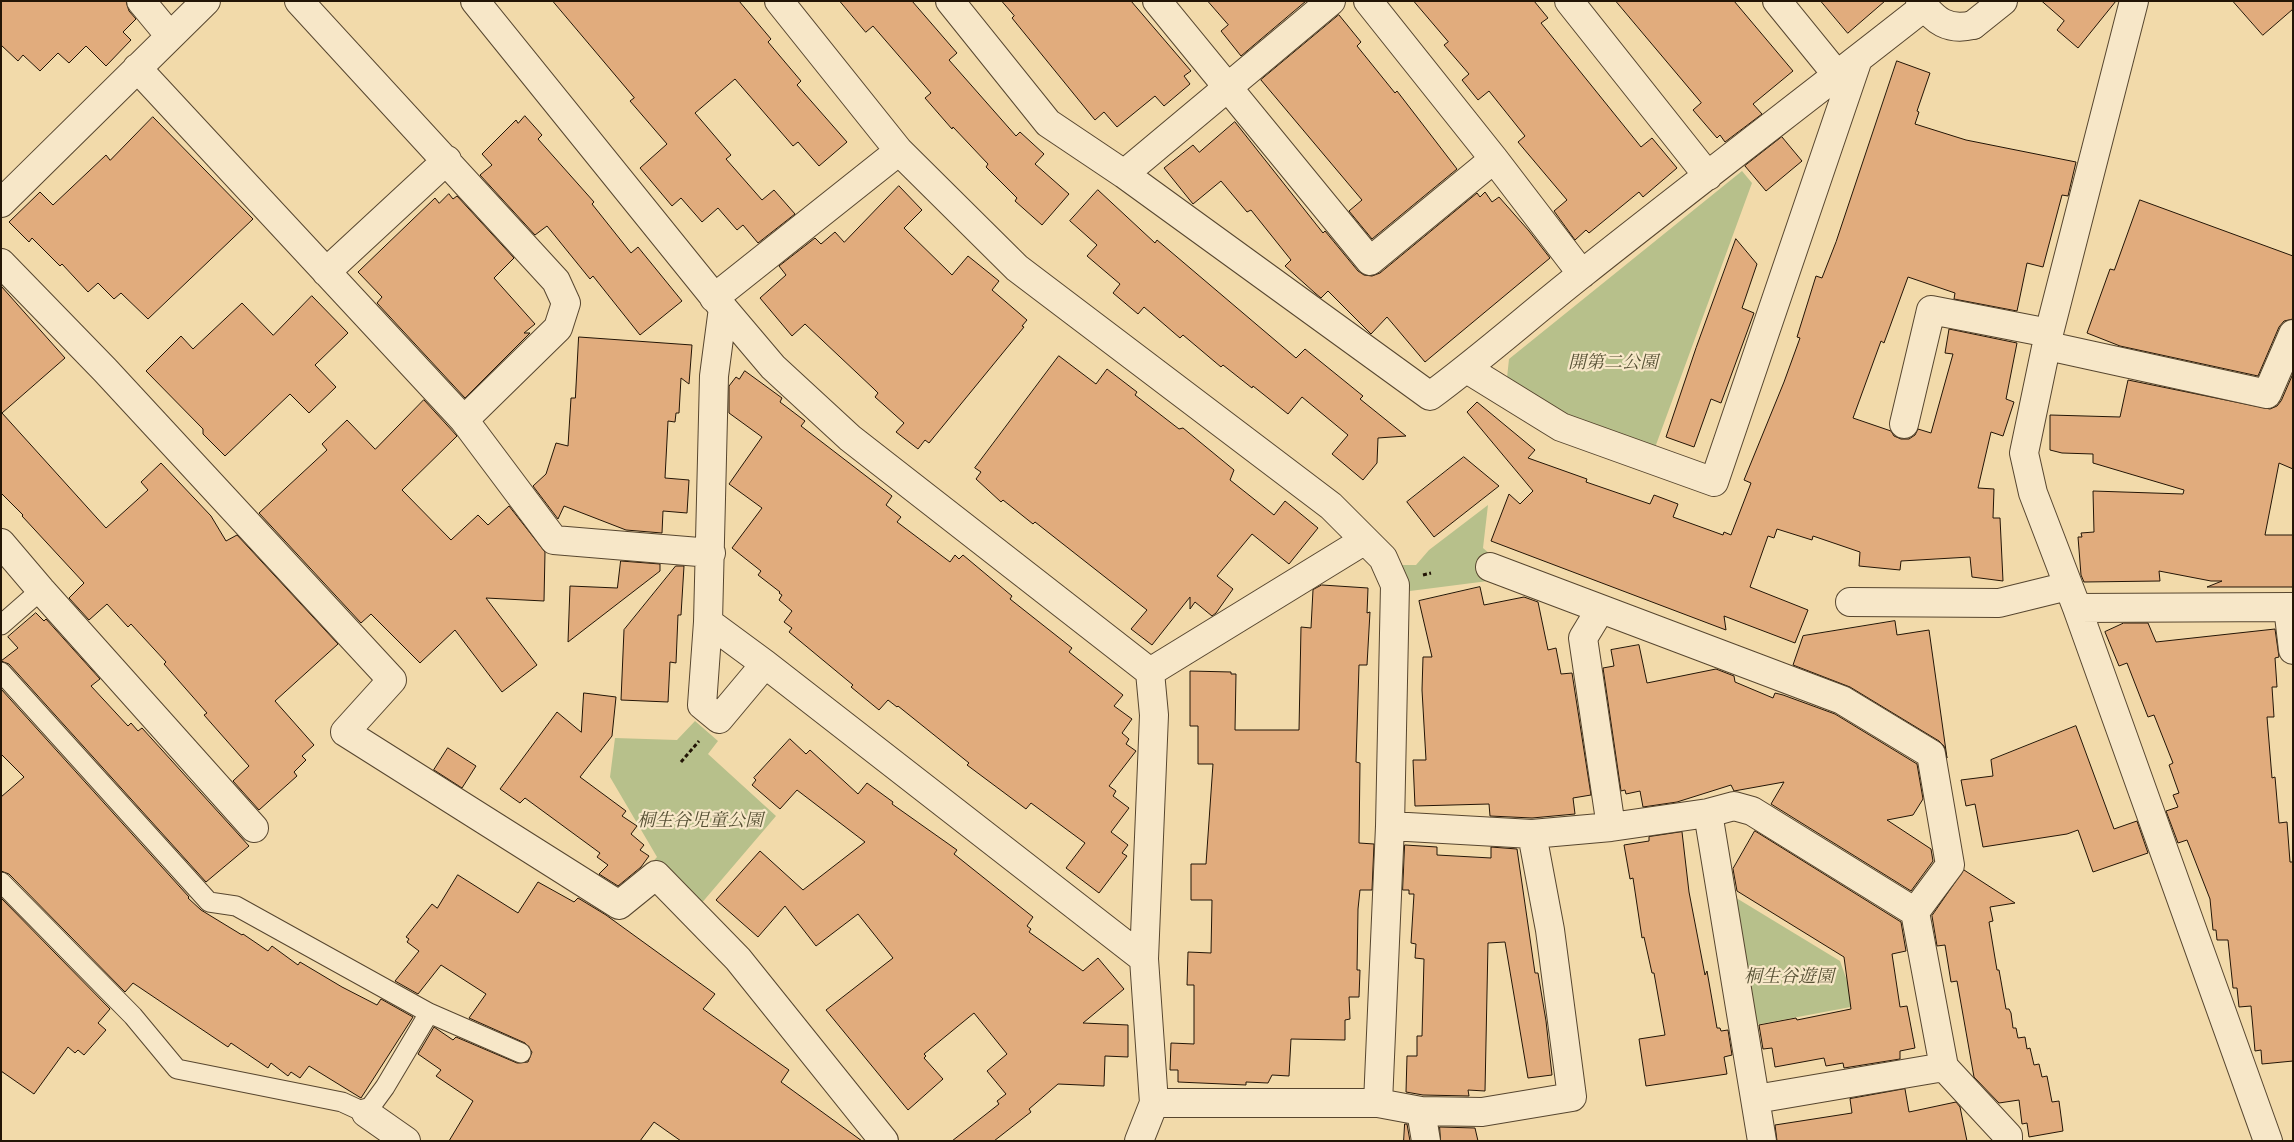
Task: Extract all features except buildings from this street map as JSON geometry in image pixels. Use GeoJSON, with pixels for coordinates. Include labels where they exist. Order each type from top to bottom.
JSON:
{"type":"FeatureCollection","features":[{"type":"Feature","properties":{"kind":"street"},"geometry":{"type":"LineString","coordinates":[[141,1],[170,36]]}},
{"type":"Feature","properties":{"kind":"street"},"geometry":{"type":"LineString","coordinates":[[1,203],[206,1]]}},
{"type":"Feature","properties":{"kind":"street"},"geometry":{"type":"LineString","coordinates":[[299,1],[556,280],[566,303],[558,328],[464,420]]}},
{"type":"Feature","properties":{"kind":"street"},"geometry":{"type":"LineString","coordinates":[[475,1],[718,303],[773,367],[850,438],[1150,672],[1154,716],[1144,959],[1154,1103],[1139,1141]]}},
{"type":"Feature","properties":{"kind":"street"},"geometry":{"type":"LineString","coordinates":[[779,1],[899,150],[1016,268],[1331,506],[1384,558],[1394,585],[1390,826],[1378,1103]]}},
{"type":"Feature","properties":{"kind":"street"},"geometry":{"type":"LineString","coordinates":[[950,1],[1048,123],[1124,174],[1430,396],[1467,369],[1582,274],[1838,76],[1922,4],[1942,23],[1959,28],[1973,25],[2003,1]]}},
{"type":"Feature","properties":{"kind":"street"},"geometry":{"type":"LineString","coordinates":[[1157,1],[1226,88],[1370,260],[1494,159]]}},
{"type":"Feature","properties":{"kind":"street"},"geometry":{"type":"LineString","coordinates":[[1124,174],[1331,1]]}},
{"type":"Feature","properties":{"kind":"street"},"geometry":{"type":"LineString","coordinates":[[1368,1],[1494,159],[1582,274]]}},
{"type":"Feature","properties":{"kind":"street"},"geometry":{"type":"LineString","coordinates":[[1569,1],[1708,176]]}},
{"type":"Feature","properties":{"kind":"street"},"geometry":{"type":"LineString","coordinates":[[1777,1],[1838,76]]}},
{"type":"Feature","properties":{"kind":"street"},"geometry":{"type":"LineString","coordinates":[[2134,1],[2048,340],[2024,453],[2033,493],[2073,597],[2268,1141]]}},
{"type":"Feature","properties":{"kind":"street"},"geometry":{"type":"LineString","coordinates":[[1467,369],[1561,427],[1714,482],[1858,58]]}},
{"type":"Feature","properties":{"kind":"street"},"geometry":{"type":"LineString","coordinates":[[137,68],[464,420],[554,540],[711,553]]}},
{"type":"Feature","properties":{"kind":"street"},"geometry":{"type":"LineString","coordinates":[[765,664],[719,719],[702,705],[711,553],[714,376],[718,303],[899,150]]}},
{"type":"Feature","properties":{"kind":"street"},"geometry":{"type":"LineString","coordinates":[[326,272],[447,160]]}},
{"type":"Feature","properties":{"kind":"street"},"geometry":{"type":"LineString","coordinates":[[1,263],[105,370],[392,680],[345,732],[619,905],[656,875],[738,959],[884,1141]]}},
{"type":"Feature","properties":{"kind":"street"},"geometry":{"type":"LineString","coordinates":[[1904,424],[1931,310],[2267,394],[2293,334]]}},
{"type":"Feature","properties":{"kind":"street"},"geometry":{"type":"LineString","coordinates":[[1150,672],[1365,540]]}},
{"type":"Feature","properties":{"kind":"street"},"geometry":{"type":"LineString","coordinates":[[1,543],[254,828]]}},
{"type":"Feature","properties":{"kind":"street"},"geometry":{"type":"LineString","coordinates":[[1490,567],[1842,700],[1931,754],[1950,865],[1916,912],[1944,1067],[2008,1136],[2008,1141]]}},
{"type":"Feature","properties":{"kind":"street"},"geometry":{"type":"LineString","coordinates":[[1850,602],[1999,602],[2073,597],[2290,607],[2293,650]]}},
{"type":"Feature","properties":{"kind":"street"},"geometry":{"type":"LineString","coordinates":[[1600,610],[1584,638],[1611,827]]}},
{"type":"Feature","properties":{"kind":"street"},"geometry":{"type":"LineString","coordinates":[[708,622],[765,664],[1144,959]]}},
{"type":"Feature","properties":{"kind":"street"},"geometry":{"type":"LineString","coordinates":[[1390,826],[1532,834],[1611,827],[1708,814],[1734,806],[1752,811],[1916,912]]}},
{"type":"Feature","properties":{"kind":"street"},"geometry":{"type":"LineString","coordinates":[[1708,814],[1762,1141]]}},
{"type":"Feature","properties":{"kind":"street"},"geometry":{"type":"LineString","coordinates":[[1154,1103],[1378,1103],[1422,1111],[1482,1112],[1572,1097],[1550,930],[1532,834]]}},
{"type":"Feature","properties":{"kind":"street"},"geometry":{"type":"LineString","coordinates":[[1756,1099],[1944,1067]]}},
{"type":"Feature","properties":{"kind":"street"},"geometry":{"type":"LineString","coordinates":[[1422,1111],[1426,1141]]}},
{"type":"Feature","properties":{"kind":"street"},"geometry":{"type":"LineString","coordinates":[[366,1113],[406,1141]]}},
{"type":"Feature","properties":{"kind":"lane"},"geometry":{"type":"LineString","coordinates":[[1,625],[41,590]]}},
{"type":"Feature","properties":{"kind":"lane"},"geometry":{"type":"LineString","coordinates":[[1,672],[209,902],[236,906],[429,1013],[521,1053]]}},
{"type":"Feature","properties":{"kind":"lane"},"geometry":{"type":"LineString","coordinates":[[1,882],[133,1016],[177,1069],[342,1102],[366,1113],[385,1087],[429,1013]]}},
{"type":"Feature","properties":{"kind":"path"},"geometry":{"type":"LineString","coordinates":[[681,762],[694,746]]}},
{"type":"Feature","properties":{"kind":"green space","name":"開第二公園"},"geometry":{"type":"Polygon","coordinates":[[[1742,171],[1752,183],[1653,453],[1567,420],[1507,378],[1509,359],[1742,171]]]}},
{"type":"Feature","properties":{"kind":"green space"},"geometry":{"type":"Polygon","coordinates":[[[1488,505],[1483,548],[1491,555],[1488,581],[1410,591],[1402,565],[1416,565],[1429,550],[1488,505]]]}},
{"type":"Feature","properties":{"kind":"green space","name":"桐生谷児童公園"},"geometry":{"type":"Polygon","coordinates":[[[695,721],[718,741],[708,754],[776,816],[700,905],[648,867],[657,857],[610,777],[615,738],[677,740],[695,721]]]}},
{"type":"Feature","properties":{"kind":"green space","name":"桐生谷遊園"},"geometry":{"type":"Polygon","coordinates":[[[1733,896],[1840,961],[1856,1006],[1755,1025],[1733,896]]]}}]}
